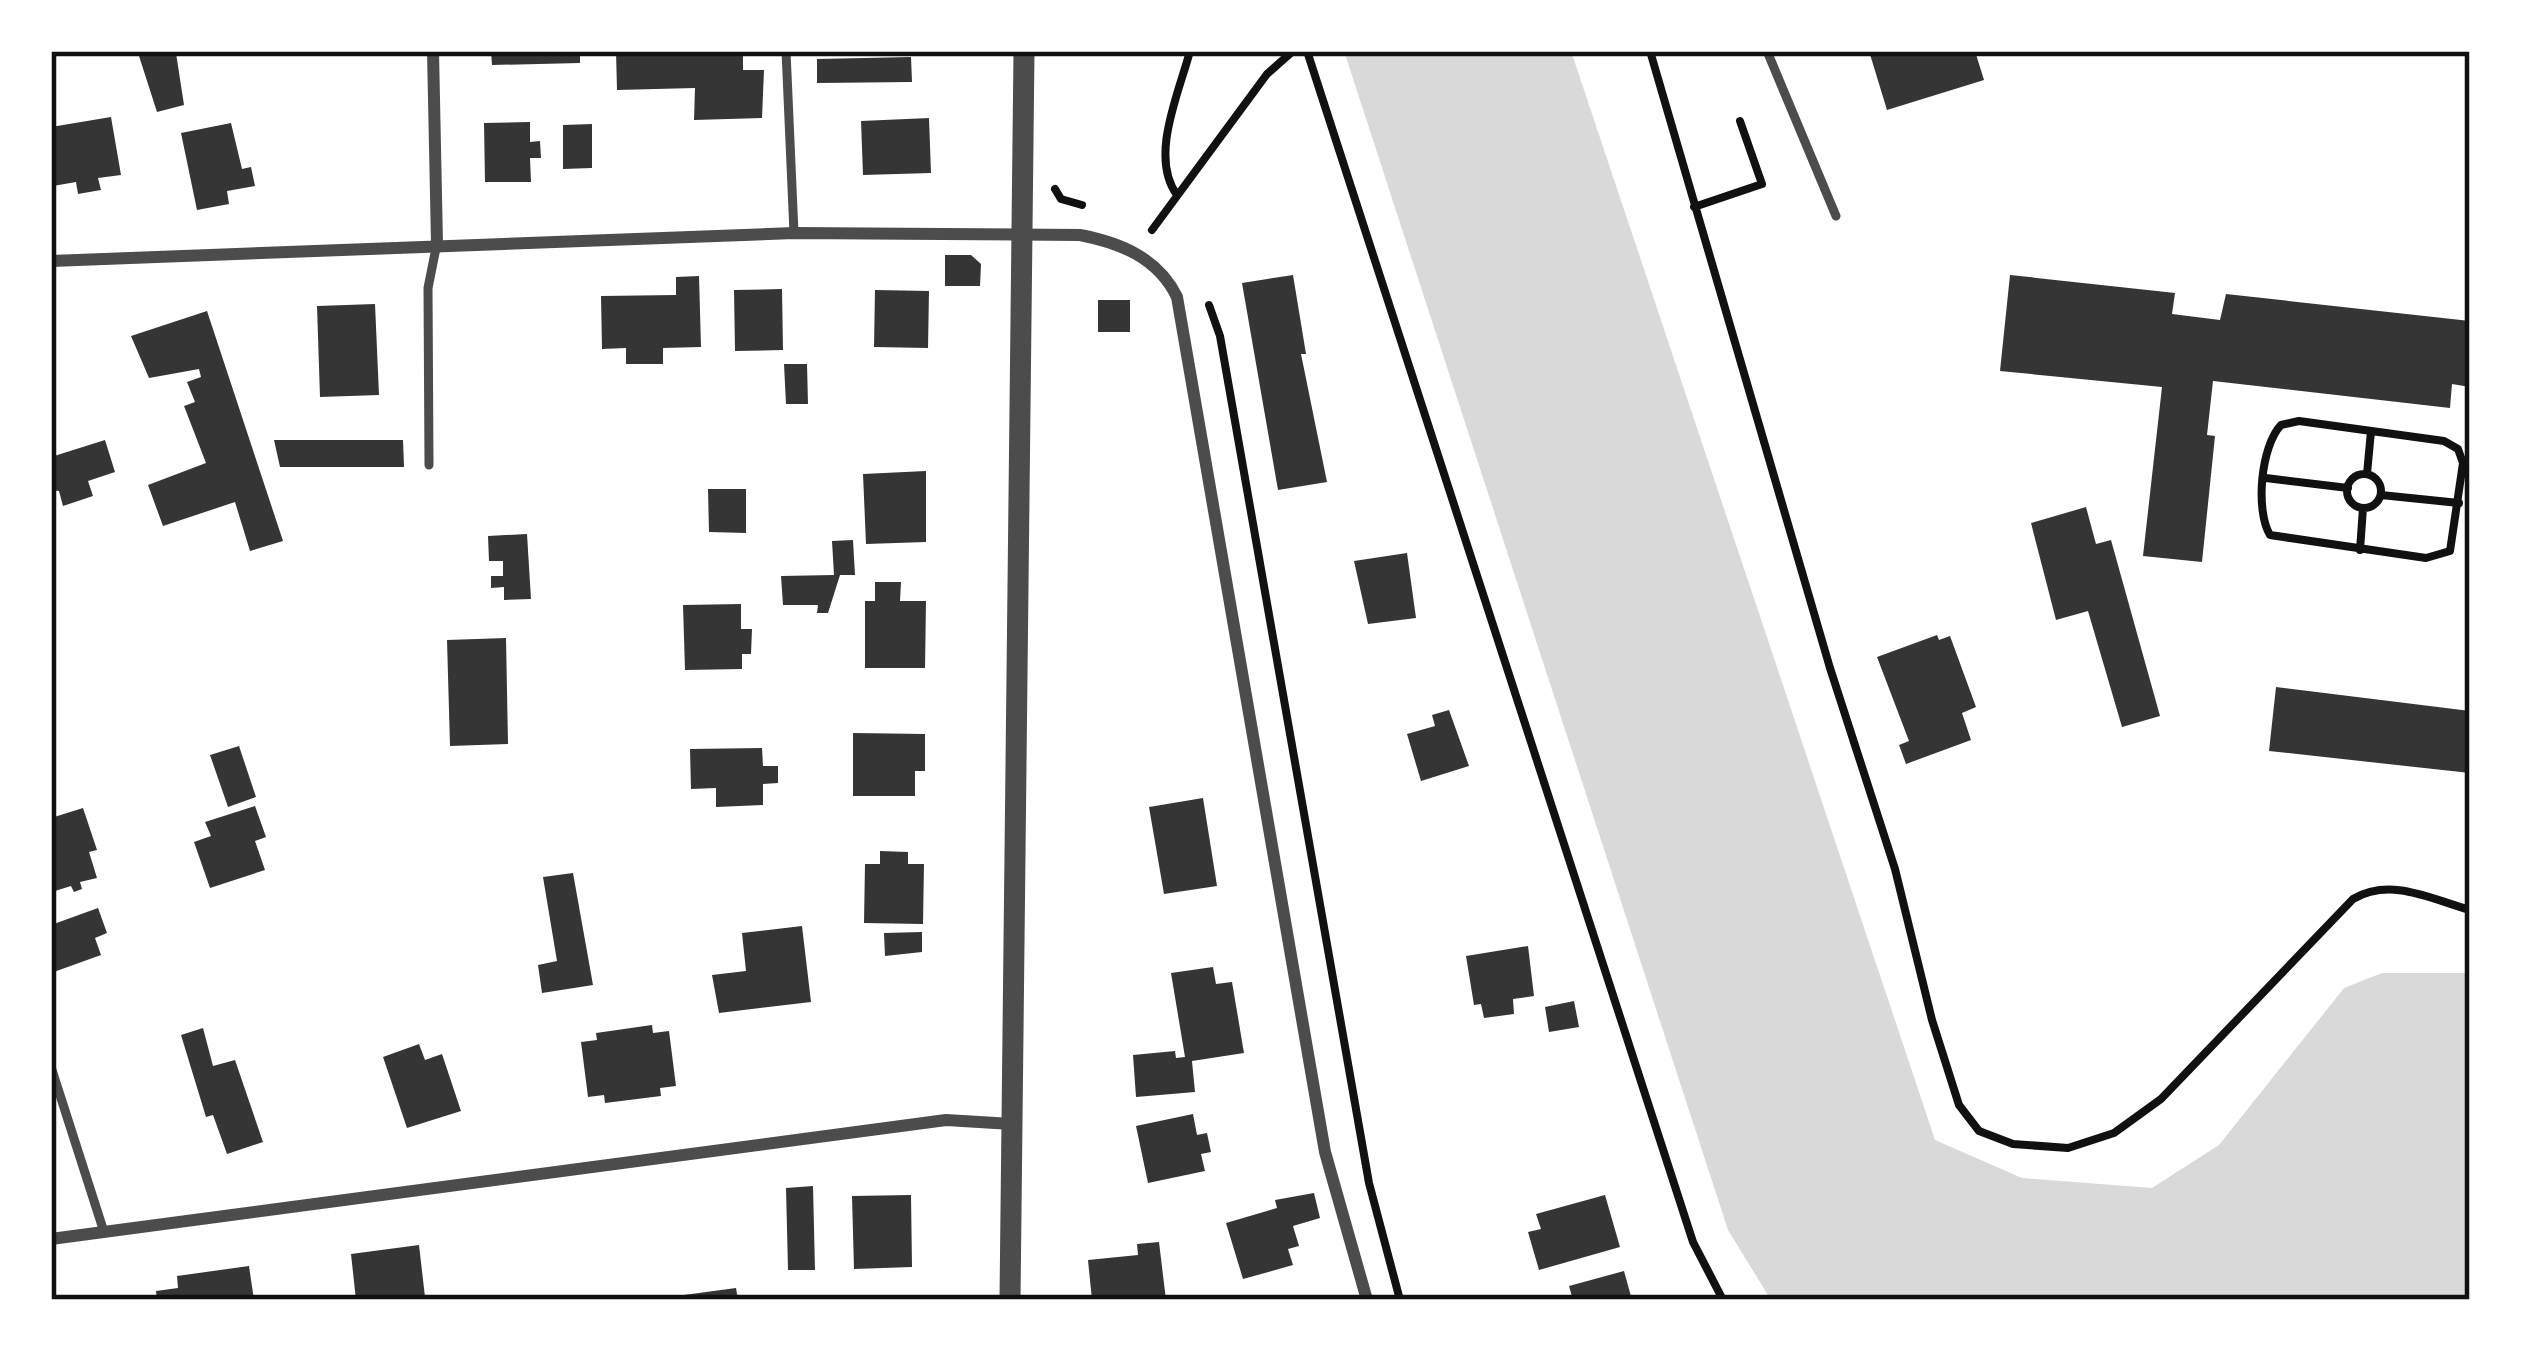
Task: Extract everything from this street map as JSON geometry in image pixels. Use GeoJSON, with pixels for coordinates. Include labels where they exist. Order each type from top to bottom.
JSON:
{"type":"FeatureCollection","features":[{"type":"Feature","properties":{"kind":"street"},"geometry":{"type":"LineString","coordinates":[[433,51],[436,243]]}},
{"type":"Feature","properties":{"kind":"street"},"geometry":{"type":"LineString","coordinates":[[1010,1300],[1024,51]]}},
{"type":"Feature","properties":{"kind":"street"},"geometry":{"type":"LineString","coordinates":[[51,260],[794,232],[1080,235],[1115,242],[1168,280],[1178,297],[1325,1152],[1367,1300]]}},
{"type":"Feature","properties":{"kind":"street"},"geometry":{"type":"LineString","coordinates":[[51,1239],[946,1120],[1012,1124]]}},
{"type":"Feature","properties":{"kind":"lane"},"geometry":{"type":"LineString","coordinates":[[786,51],[794,232]]}},
{"type":"Feature","properties":{"kind":"lane"},"geometry":{"type":"LineString","coordinates":[[1767,51],[1836,216]]}},
{"type":"Feature","properties":{"kind":"lane"},"geometry":{"type":"LineString","coordinates":[[429,465],[428,288],[436,243]]}},
{"type":"Feature","properties":{"kind":"lane"},"geometry":{"type":"LineString","coordinates":[[51,1067],[104,1232]]}},
{"type":"Feature","properties":{"kind":"path"},"geometry":{"type":"LineString","coordinates":[[1178,196],[1166,180],[1167,140],[1190,51]]}},
{"type":"Feature","properties":{"kind":"path"},"geometry":{"type":"LineString","coordinates":[[1152,230],[1267,74],[1293,51]]}},
{"type":"Feature","properties":{"kind":"path"},"geometry":{"type":"LineString","coordinates":[[1307,51],[1686,1220],[1708,1279],[1723,1300]]}},
{"type":"Feature","properties":{"kind":"path"},"geometry":{"type":"LineString","coordinates":[[1650,51],[1895,868],[1937,1037],[1959,1105],[1979,1132],[2013,1144],[2068,1148],[2114,1133],[2161,1099],[2353,899],[2369,890],[2387,886],[2470,910]]}},
{"type":"Feature","properties":{"kind":"path"},"geometry":{"type":"LineString","coordinates":[[1694,207],[1762,184],[1740,121]]}},
{"type":"Feature","properties":{"kind":"path"},"geometry":{"type":"LineString","coordinates":[[2299,421],[2444,441],[2458,449],[2463,464],[2455,541],[2442,556],[2360,550],[2270,535],[2263,521],[2265,478],[2269,444],[2282,425],[2299,421]]}},
{"type":"Feature","properties":{"kind":"path"},"geometry":{"type":"LineString","coordinates":[[2367,474],[2371,431]]}},
{"type":"Feature","properties":{"kind":"path"},"geometry":{"type":"LineString","coordinates":[[2363,508],[2349,499],[2348,488],[2356,475],[2367,474],[2380,484],[2381,495]]}},
{"type":"Feature","properties":{"kind":"path"},"geometry":{"type":"LineString","coordinates":[[2265,478],[2348,488]]}},
{"type":"Feature","properties":{"kind":"path"},"geometry":{"type":"LineString","coordinates":[[2363,508],[2381,495],[2459,503]]}},
{"type":"Feature","properties":{"kind":"path"},"geometry":{"type":"LineString","coordinates":[[2360,550],[2363,508]]}},
{"type":"Feature","properties":{"kind":"shaded area"},"geometry":{"type":"Polygon","coordinates":[[[1344,51],[1571,51],[1935,1140],[2022,1178],[2152,1188],[2219,1145],[2344,988],[2382,973],[2470,973],[2470,1300],[1771,1300],[1728,1230],[1344,51]]]}},
{"type":"Feature","properties":{"kind":"building"},"geometry":{"type":"Polygon","coordinates":[[[491,51],[580,51],[580,63],[492,65],[491,51]]]}},
{"type":"Feature","properties":{"kind":"building"},"geometry":{"type":"Polygon","coordinates":[[[616,51],[743,51],[743,70],[764,70],[762,118],[694,120],[695,88],[617,90],[616,51]]]}},
{"type":"Feature","properties":{"kind":"building"},"geometry":{"type":"Polygon","coordinates":[[[1869,51],[1975,51],[1984,80],[1887,110],[1869,51]]]}},
{"type":"Feature","properties":{"kind":"building"},"geometry":{"type":"Polygon","coordinates":[[[176,53],[184,105],[157,112],[139,56],[176,53]]]}},
{"type":"Feature","properties":{"kind":"building"},"geometry":{"type":"Polygon","coordinates":[[[911,57],[912,82],[817,83],[817,59],[911,57]]]}},
{"type":"Feature","properties":{"kind":"building"},"geometry":{"type":"Polygon","coordinates":[[[111,117],[121,175],[98,178],[101,190],[78,194],[76,182],[53,186],[51,127],[111,117]]]}},
{"type":"Feature","properties":{"kind":"building"},"geometry":{"type":"Polygon","coordinates":[[[929,118],[931,173],[863,175],[861,121],[929,118]]]}},
{"type":"Feature","properties":{"kind":"building"},"geometry":{"type":"Polygon","coordinates":[[[530,122],[530,142],[540,141],[541,158],[530,158],[531,182],[485,182],[484,123],[530,122]]]}},
{"type":"Feature","properties":{"kind":"building"},"geometry":{"type":"Polygon","coordinates":[[[231,123],[242,169],[251,167],[255,186],[227,191],[229,204],[197,210],[181,133],[231,123]]]}},
{"type":"Feature","properties":{"kind":"building"},"geometry":{"type":"Polygon","coordinates":[[[592,124],[592,168],[563,169],[563,125],[592,124]]]}},
{"type":"Feature","properties":{"kind":"building"},"geometry":{"type":"Polygon","coordinates":[[[945,255],[971,255],[981,264],[980,286],[945,286],[945,255]]]}},
{"type":"Feature","properties":{"kind":"building"},"geometry":{"type":"Polygon","coordinates":[[[1293,275],[1306,354],[1301,354],[1327,482],[1278,490],[1242,283],[1293,275]]]}},
{"type":"Feature","properties":{"kind":"building"},"geometry":{"type":"Polygon","coordinates":[[[2010,275],[2175,293],[2172,314],[2220,320],[2226,294],[2470,321],[2470,387],[2452,384],[2450,408],[2213,381],[2207,435],[2215,436],[2202,562],[2143,556],[2162,387],[2000,371],[2010,275]]]}},
{"type":"Feature","properties":{"kind":"building"},"geometry":{"type":"Polygon","coordinates":[[[699,276],[701,347],[663,348],[663,364],[626,364],[626,348],[602,349],[601,296],[676,295],[676,277],[699,276]]]}},
{"type":"Feature","properties":{"kind":"building"},"geometry":{"type":"Polygon","coordinates":[[[782,289],[783,350],[735,351],[734,290],[782,289]]]}},
{"type":"Feature","properties":{"kind":"building"},"geometry":{"type":"Polygon","coordinates":[[[875,290],[929,291],[928,348],[874,347],[875,290]]]}},
{"type":"Feature","properties":{"kind":"building"},"geometry":{"type":"Polygon","coordinates":[[[1098,300],[1130,300],[1130,332],[1098,332],[1098,300]]]}},
{"type":"Feature","properties":{"kind":"building"},"geometry":{"type":"Polygon","coordinates":[[[375,304],[379,395],[320,397],[317,306],[375,304]]]}},
{"type":"Feature","properties":{"kind":"building"},"geometry":{"type":"Polygon","coordinates":[[[207,311],[283,541],[250,551],[235,502],[163,526],[148,485],[206,463],[184,406],[195,402],[187,382],[201,377],[199,369],[149,378],[131,336],[207,311]]]}},
{"type":"Feature","properties":{"kind":"building"},"geometry":{"type":"Polygon","coordinates":[[[784,364],[807,364],[808,404],[786,404],[784,364]]]}},
{"type":"Feature","properties":{"kind":"building"},"geometry":{"type":"Polygon","coordinates":[[[105,440],[115,472],[88,481],[93,496],[63,506],[59,491],[51,490],[51,457],[105,440]]]}},
{"type":"Feature","properties":{"kind":"building"},"geometry":{"type":"Polygon","coordinates":[[[274,440],[403,440],[404,467],[280,467],[274,440]]]}},
{"type":"Feature","properties":{"kind":"building"},"geometry":{"type":"Polygon","coordinates":[[[926,471],[926,542],[866,544],[863,474],[926,471]]]}},
{"type":"Feature","properties":{"kind":"building"},"geometry":{"type":"Polygon","coordinates":[[[708,489],[746,489],[746,533],[709,532],[708,489]]]}},
{"type":"Feature","properties":{"kind":"building"},"geometry":{"type":"Polygon","coordinates":[[[2086,507],[2096,544],[2111,540],[2160,716],[2122,727],[2088,611],[2056,620],[2031,523],[2086,507]]]}},
{"type":"Feature","properties":{"kind":"building"},"geometry":{"type":"Polygon","coordinates":[[[527,534],[531,599],[504,600],[504,587],[491,588],[491,576],[503,576],[503,561],[489,561],[488,536],[527,534]]]}},
{"type":"Feature","properties":{"kind":"building"},"geometry":{"type":"Polygon","coordinates":[[[853,540],[855,575],[840,575],[828,613],[817,613],[818,605],[783,605],[781,576],[834,575],[832,541],[853,540]]]}},
{"type":"Feature","properties":{"kind":"building"},"geometry":{"type":"Polygon","coordinates":[[[1407,553],[1416,618],[1368,624],[1354,561],[1407,553]]]}},
{"type":"Feature","properties":{"kind":"building"},"geometry":{"type":"Polygon","coordinates":[[[875,582],[901,582],[900,601],[926,601],[925,668],[865,668],[865,601],[875,601],[875,582]]]}},
{"type":"Feature","properties":{"kind":"building"},"geometry":{"type":"Polygon","coordinates":[[[741,604],[741,629],[752,629],[751,654],[742,654],[742,669],[685,670],[683,605],[741,604]]]}},
{"type":"Feature","properties":{"kind":"building"},"geometry":{"type":"Polygon","coordinates":[[[1937,635],[1939,640],[1950,636],[1976,707],[1962,713],[1971,740],[1906,764],[1899,745],[1909,741],[1877,657],[1937,635]]]}},
{"type":"Feature","properties":{"kind":"building"},"geometry":{"type":"Polygon","coordinates":[[[506,638],[508,744],[450,746],[447,640],[506,638]]]}},
{"type":"Feature","properties":{"kind":"building"},"geometry":{"type":"Polygon","coordinates":[[[2276,687],[2470,711],[2470,773],[2269,751],[2276,687]]]}},
{"type":"Feature","properties":{"kind":"building"},"geometry":{"type":"Polygon","coordinates":[[[1449,710],[1469,766],[1421,781],[1407,734],[1435,726],[1432,715],[1449,710]]]}},
{"type":"Feature","properties":{"kind":"building"},"geometry":{"type":"Polygon","coordinates":[[[853,733],[925,734],[925,771],[915,771],[915,796],[853,796],[853,733]]]}},
{"type":"Feature","properties":{"kind":"building"},"geometry":{"type":"Polygon","coordinates":[[[239,746],[256,797],[228,807],[210,755],[239,746]]]}},
{"type":"Feature","properties":{"kind":"building"},"geometry":{"type":"Polygon","coordinates":[[[762,748],[763,766],[778,766],[778,783],[763,784],[763,805],[716,807],[716,788],[691,789],[690,749],[762,748]]]}},
{"type":"Feature","properties":{"kind":"building"},"geometry":{"type":"Polygon","coordinates":[[[1203,798],[1217,886],[1164,894],[1149,807],[1203,798]]]}},
{"type":"Feature","properties":{"kind":"building"},"geometry":{"type":"Polygon","coordinates":[[[255,806],[266,837],[255,841],[265,870],[210,888],[194,842],[211,836],[205,822],[255,806]]]}},
{"type":"Feature","properties":{"kind":"building"},"geometry":{"type":"Polygon","coordinates":[[[83,808],[97,850],[89,852],[97,878],[80,882],[82,889],[74,892],[71,886],[55,891],[51,818],[83,808]]]}},
{"type":"Feature","properties":{"kind":"building"},"geometry":{"type":"Polygon","coordinates":[[[880,851],[908,852],[908,864],[924,864],[923,924],[864,923],[865,864],[880,864],[880,851]]]}},
{"type":"Feature","properties":{"kind":"building"},"geometry":{"type":"Polygon","coordinates":[[[573,873],[593,985],[542,993],[538,965],[557,961],[543,877],[573,873]]]}},
{"type":"Feature","properties":{"kind":"building"},"geometry":{"type":"Polygon","coordinates":[[[98,908],[107,933],[95,938],[101,955],[51,973],[51,925],[98,908]]]}},
{"type":"Feature","properties":{"kind":"building"},"geometry":{"type":"Polygon","coordinates":[[[802,926],[811,1002],[719,1013],[712,975],[746,971],[742,933],[802,926]]]}},
{"type":"Feature","properties":{"kind":"building"},"geometry":{"type":"Polygon","coordinates":[[[922,932],[922,952],[885,956],[884,933],[922,932]]]}},
{"type":"Feature","properties":{"kind":"building"},"geometry":{"type":"Polygon","coordinates":[[[1528,946],[1534,996],[1513,999],[1514,1014],[1484,1018],[1481,1004],[1474,1005],[1466,956],[1528,946]]]}},
{"type":"Feature","properties":{"kind":"building"},"geometry":{"type":"Polygon","coordinates":[[[1213,967],[1216,984],[1232,982],[1244,1053],[1192,1061],[1195,1092],[1136,1097],[1133,1055],[1175,1051],[1176,1058],[1185,1057],[1171,973],[1213,967]]]}},
{"type":"Feature","properties":{"kind":"building"},"geometry":{"type":"Polygon","coordinates":[[[1574,1001],[1579,1027],[1549,1032],[1545,1007],[1574,1001]]]}},
{"type":"Feature","properties":{"kind":"building"},"geometry":{"type":"Polygon","coordinates":[[[652,1025],[653,1033],[669,1031],[676,1086],[660,1088],[661,1096],[605,1103],[604,1095],[588,1097],[581,1042],[597,1040],[596,1033],[652,1025]]]}},
{"type":"Feature","properties":{"kind":"building"},"geometry":{"type":"Polygon","coordinates":[[[203,1028],[213,1066],[235,1060],[263,1142],[227,1154],[213,1115],[206,1117],[181,1035],[203,1028]]]}},
{"type":"Feature","properties":{"kind":"building"},"geometry":{"type":"Polygon","coordinates":[[[419,1044],[425,1060],[442,1054],[461,1111],[407,1128],[383,1057],[419,1044]]]}},
{"type":"Feature","properties":{"kind":"building"},"geometry":{"type":"Polygon","coordinates":[[[1193,1114],[1197,1135],[1207,1133],[1211,1152],[1201,1154],[1205,1171],[1148,1183],[1136,1126],[1193,1114]]]}},
{"type":"Feature","properties":{"kind":"building"},"geometry":{"type":"Polygon","coordinates":[[[813,1186],[815,1270],[788,1270],[786,1188],[813,1186]]]}},
{"type":"Feature","properties":{"kind":"building"},"geometry":{"type":"Polygon","coordinates":[[[1314,1193],[1320,1218],[1293,1226],[1299,1246],[1288,1249],[1293,1265],[1243,1279],[1226,1223],[1277,1208],[1275,1200],[1314,1193]]]}},
{"type":"Feature","properties":{"kind":"building"},"geometry":{"type":"Polygon","coordinates":[[[911,1195],[912,1267],[854,1269],[852,1196],[911,1195]]]}},
{"type":"Feature","properties":{"kind":"building"},"geometry":{"type":"Polygon","coordinates":[[[1605,1195],[1620,1247],[1539,1270],[1528,1232],[1541,1229],[1536,1214],[1605,1195]]]}},
{"type":"Feature","properties":{"kind":"building"},"geometry":{"type":"Polygon","coordinates":[[[1159,1242],[1166,1300],[1092,1300],[1088,1260],[1138,1255],[1137,1244],[1159,1242]]]}},
{"type":"Feature","properties":{"kind":"building"},"geometry":{"type":"Polygon","coordinates":[[[419,1245],[425,1297],[356,1300],[351,1254],[419,1245]]]}},
{"type":"Feature","properties":{"kind":"building"},"geometry":{"type":"Polygon","coordinates":[[[249,1266],[254,1300],[157,1300],[156,1291],[178,1288],[177,1276],[249,1266]]]}},
{"type":"Feature","properties":{"kind":"building"},"geometry":{"type":"Polygon","coordinates":[[[1624,1271],[1632,1300],[1573,1300],[1569,1286],[1624,1271]]]}},
{"type":"Feature","properties":{"kind":"building"},"geometry":{"type":"Polygon","coordinates":[[[736,1288],[738,1300],[669,1300],[669,1297],[736,1288]]]}}]}
